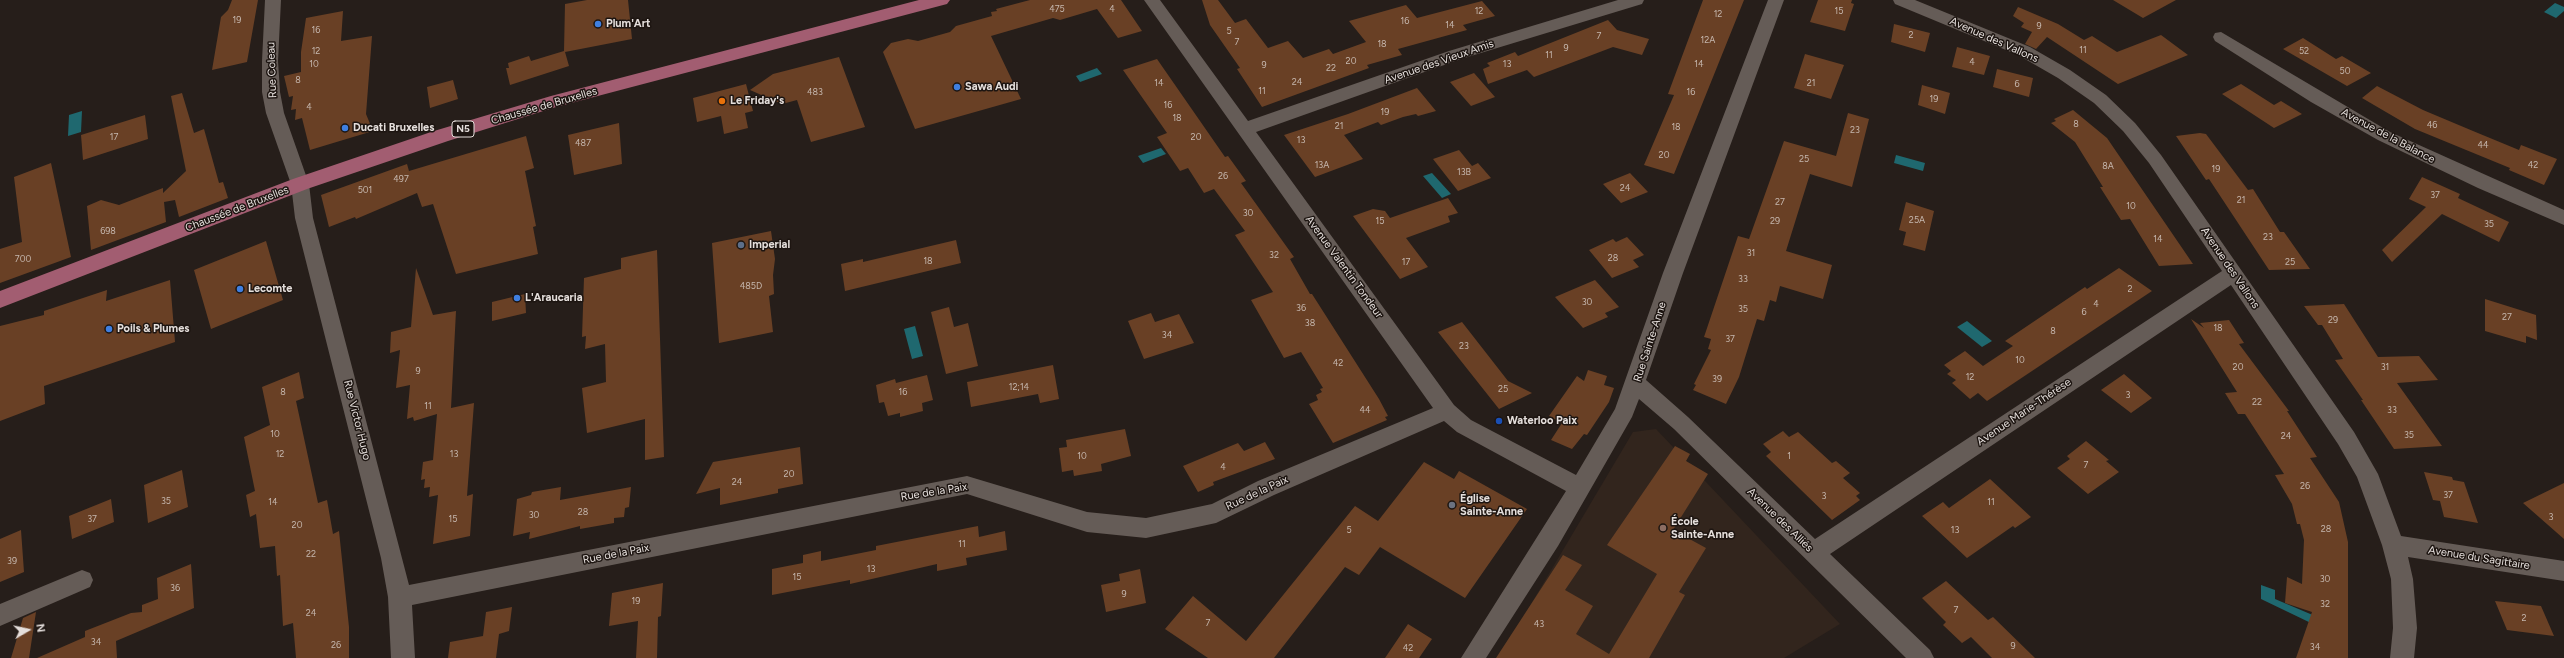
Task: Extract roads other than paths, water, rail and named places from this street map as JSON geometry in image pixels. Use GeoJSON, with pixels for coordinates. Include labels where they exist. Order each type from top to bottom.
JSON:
{"type":"FeatureCollection","features":[{"type":"Feature","properties":{"kind":"main road","name":"Chaussée de Bruxelles"},"geometry":{"type":"LineString","coordinates":[[0,300],[300,184],[441,136],[551,102],[941,0]]}},
{"type":"Feature","properties":{"kind":"street","name":"Rue Coleau"},"geometry":{"type":"LineString","coordinates":[[273,0],[271,92],[275,112],[300,184]]}},
{"type":"Feature","properties":{"kind":"street","name":"Avenue Valentin Tondeur"},"geometry":{"type":"LineString","coordinates":[[1152,0],[1447,411],[1464,426],[1579,487]]}},
{"type":"Feature","properties":{"kind":"street","name":"Avenue des Vieux Amis"},"geometry":{"type":"LineString","coordinates":[[1244,129],[1455,55],[1636,0]]}},
{"type":"Feature","properties":{"kind":"street","name":"Rue Sainte-Anne"},"geometry":{"type":"LineString","coordinates":[[1473,658],[1550,539],[1579,487],[1625,411],[1636,384],[1673,273],[1776,0]]}},
{"type":"Feature","properties":{"kind":"street","name":"Avenue des Vallons"},"geometry":{"type":"LineString","coordinates":[[1901,0],[2024,52],[2064,74],[2100,99],[2129,127],[2155,158],[2346,438],[2367,474],[2393,545],[2402,579],[2405,628],[2402,658]]}},
{"type":"Feature","properties":{"kind":"street","name":"Avenue de la Balance"},"geometry":{"type":"LineString","coordinates":[[2220,37],[2317,98],[2384,136],[2436,162],[2564,218]]}},
{"type":"Feature","properties":{"kind":"street","name":"Rue Victor Hugo"},"geometry":{"type":"LineString","coordinates":[[300,184],[304,218],[400,597],[403,658]]}},
{"type":"Feature","properties":{"kind":"street","name":"Avenue Marie-Thérèse"},"geometry":{"type":"LineString","coordinates":[[1814,552],[2234,273]]}},
{"type":"Feature","properties":{"kind":"street","name":"Avenue des Alliés"},"geometry":{"type":"LineString","coordinates":[[1636,384],[1681,423],[1922,658]]}},
{"type":"Feature","properties":{"kind":"street","name":"Rue de la Paix"},"geometry":{"type":"LineString","coordinates":[[400,597],[968,485],[1087,522],[1146,528],[1216,513],[1266,488],[1447,411]]}},
{"type":"Feature","properties":{"kind":"street","name":"Avenue du Sagittaire"},"geometry":{"type":"LineString","coordinates":[[2393,545],[2564,571]]}},
{"type":"Feature","properties":{"kind":"street"},"geometry":{"type":"LineString","coordinates":[[0,615],[82,580]]}},
{"type":"Feature","properties":{"kind":"water"},"geometry":{"type":"Polygon","coordinates":[[[2555,3],[2564,7],[2564,11],[2556,18],[2544,12],[2555,3]]]}},
{"type":"Feature","properties":{"kind":"water"},"geometry":{"type":"Polygon","coordinates":[[[1097,68],[1102,74],[1080,82],[1076,76],[1097,68]]]}},
{"type":"Feature","properties":{"kind":"water"},"geometry":{"type":"Polygon","coordinates":[[[82,111],[81,132],[68,136],[69,115],[82,111]]]}},
{"type":"Feature","properties":{"kind":"water"},"geometry":{"type":"Polygon","coordinates":[[[1161,148],[1166,154],[1143,163],[1138,156],[1161,148]]]}},
{"type":"Feature","properties":{"kind":"water"},"geometry":{"type":"Polygon","coordinates":[[[1896,155],[1925,163],[1923,171],[1894,163],[1896,155]]]}},
{"type":"Feature","properties":{"kind":"water"},"geometry":{"type":"Polygon","coordinates":[[[1432,173],[1451,194],[1442,198],[1423,176],[1432,173]]]}},
{"type":"Feature","properties":{"kind":"water"},"geometry":{"type":"Polygon","coordinates":[[[1967,321],[1992,341],[1982,347],[1957,327],[1967,321]]]}},
{"type":"Feature","properties":{"kind":"water"},"geometry":{"type":"Polygon","coordinates":[[[915,326],[923,356],[912,359],[904,329],[915,326]]]}},
{"type":"Feature","properties":{"kind":"water"},"geometry":{"type":"Polygon","coordinates":[[[2261,585],[2275,590],[2275,599],[2315,616],[2313,624],[2261,599],[2261,585]]]}},
{"type":"Feature","properties":{"kind":"place","name":"Plum'Art"},"geometry":{"type":"Point","coordinates":[598,24]}},
{"type":"Feature","properties":{"kind":"place","name":"Sawa Audi"},"geometry":{"type":"Point","coordinates":[957,87]}},
{"type":"Feature","properties":{"kind":"place","name":"Le Friday's"},"geometry":{"type":"Point","coordinates":[722,101]}},
{"type":"Feature","properties":{"kind":"place","name":"Ducati Bruxelles"},"geometry":{"type":"Point","coordinates":[345,128]}},
{"type":"Feature","properties":{"kind":"place","name":"Imperial"},"geometry":{"type":"Point","coordinates":[741,245]}},
{"type":"Feature","properties":{"kind":"place","name":"Lecomte"},"geometry":{"type":"Point","coordinates":[240,289]}},
{"type":"Feature","properties":{"kind":"place","name":"L'Araucaria"},"geometry":{"type":"Point","coordinates":[517,298]}},
{"type":"Feature","properties":{"kind":"place","name":"Poils & Plumes"},"geometry":{"type":"Point","coordinates":[109,329]}},
{"type":"Feature","properties":{"kind":"place","name":"Waterloo Paix"},"geometry":{"type":"Point","coordinates":[1499,421]}},
{"type":"Feature","properties":{"kind":"place","name":"Église Sainte-Anne"},"geometry":{"type":"Point","coordinates":[1452,505]}},
{"type":"Feature","properties":{"kind":"place","name":"École Sainte-Anne"},"geometry":{"type":"Point","coordinates":[1663,528]}}]}
